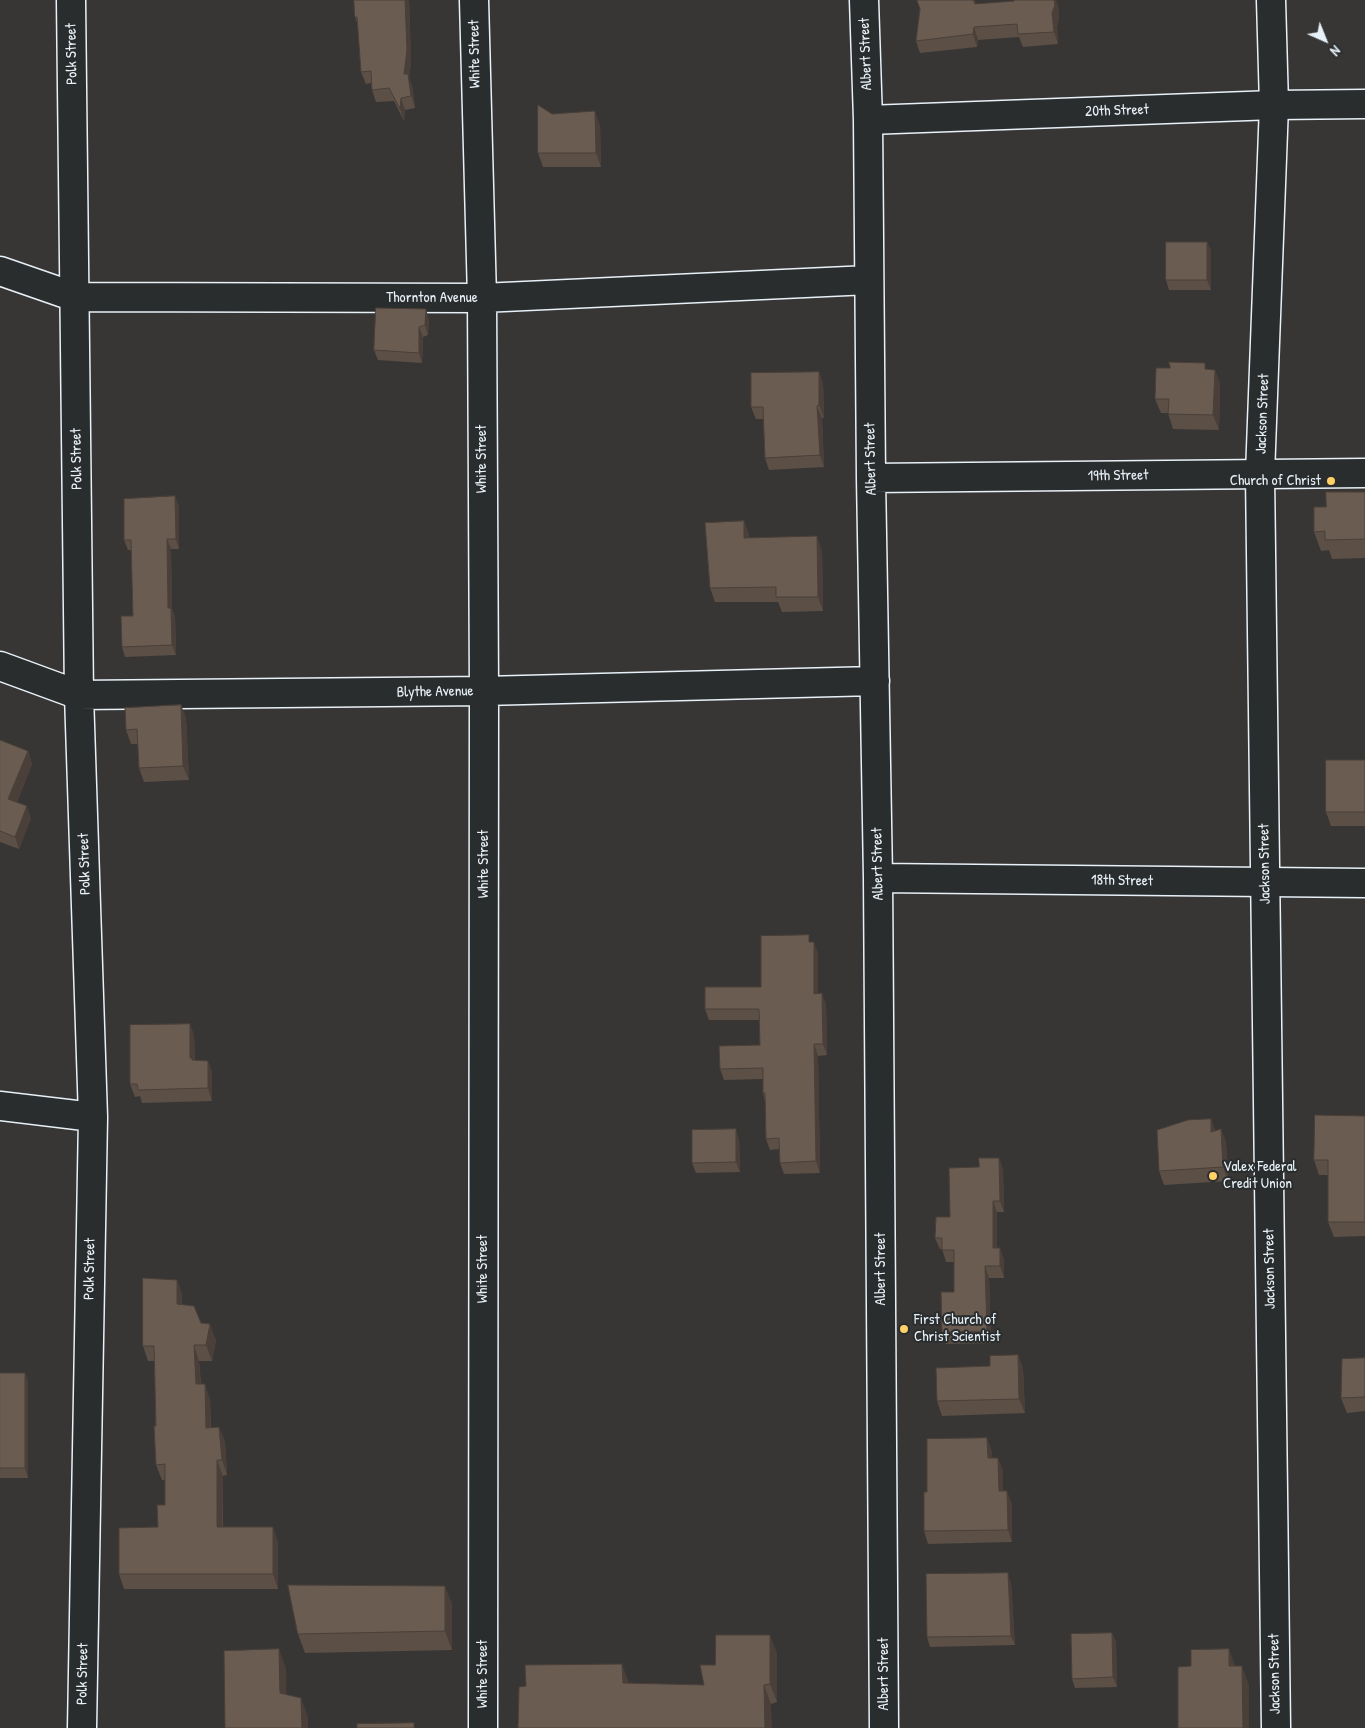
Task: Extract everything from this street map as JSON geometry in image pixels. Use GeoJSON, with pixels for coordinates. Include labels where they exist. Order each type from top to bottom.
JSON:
{"type":"FeatureCollection","features":[{"type":"Feature","properties":{"kind":"street","name":"Polk Street"},"geometry":{"type":"LineString","coordinates":[[72,0],[79,696],[93,1117],[82,1728]]}},
{"type":"Feature","properties":{"kind":"street","name":"White Street"},"geometry":{"type":"LineString","coordinates":[[474,0],[482,298],[484,691],[483,1728]]}},
{"type":"Feature","properties":{"kind":"street","name":"Albert Street"},"geometry":{"type":"LineString","coordinates":[[864,0],[868,120],[871,478],[878,878],[884,1728]]}},
{"type":"Feature","properties":{"kind":"street","name":"Jackson Street"},"geometry":{"type":"LineString","coordinates":[[1271,0],[1274,106],[1260,474],[1276,1728]]}},
{"type":"Feature","properties":{"kind":"street","name":"20th Street"},"geometry":{"type":"LineString","coordinates":[[868,120],[1365,104]]}},
{"type":"Feature","properties":{"kind":"street","name":"Thornton Avenue"},"geometry":{"type":"LineString","coordinates":[[0,271],[75,297],[482,298],[869,280]]}},
{"type":"Feature","properties":{"kind":"street","name":"19th Street"},"geometry":{"type":"LineString","coordinates":[[871,478],[1365,473]]}},
{"type":"Feature","properties":{"kind":"street","name":"Blythe Avenue"},"geometry":{"type":"LineString","coordinates":[[0,666],[79,696],[484,691],[875,681]]}},
{"type":"Feature","properties":{"kind":"street","name":"18th Street"},"geometry":{"type":"LineString","coordinates":[[878,878],[1365,883]]}},
{"type":"Feature","properties":{"kind":"street"},"geometry":{"type":"LineString","coordinates":[[0,1106],[93,1117]]}},
{"type":"Feature","properties":{"kind":"building"},"geometry":{"type":"Polygon","coordinates":[[[354,0],[405,0],[407,50],[404,74],[408,74],[411,96],[401,98],[400,109],[389,88],[372,90],[371,71],[361,72],[354,0]]]}},
{"type":"Feature","properties":{"kind":"building"},"geometry":{"type":"Polygon","coordinates":[[[917,0],[973,0],[975,4],[1014,0],[1054,0],[1055,5],[1052,13],[1054,32],[1018,34],[1017,24],[974,27],[973,34],[916,41],[920,9],[917,0]]]}},
{"type":"Feature","properties":{"kind":"building"},"geometry":{"type":"Polygon","coordinates":[[[538,105],[552,114],[595,111],[596,153],[538,153],[538,105]]]}},
{"type":"Feature","properties":{"kind":"building"},"geometry":{"type":"Polygon","coordinates":[[[1166,242],[1207,242],[1207,280],[1166,280],[1166,242]]]}},
{"type":"Feature","properties":{"kind":"building"},"geometry":{"type":"Polygon","coordinates":[[[376,308],[426,309],[425,325],[419,327],[419,353],[374,350],[376,308]]]}},
{"type":"Feature","properties":{"kind":"building"},"geometry":{"type":"Polygon","coordinates":[[[1169,362],[1205,363],[1205,369],[1215,370],[1213,415],[1168,414],[1169,399],[1155,399],[1156,368],[1170,368],[1169,362]]]}},
{"type":"Feature","properties":{"kind":"building"},"geometry":{"type":"Polygon","coordinates":[[[819,372],[819,405],[817,406],[820,455],[765,458],[763,407],[751,407],[751,373],[819,372]]]}},
{"type":"Feature","properties":{"kind":"building"},"geometry":{"type":"Polygon","coordinates":[[[1326,492],[1365,492],[1365,539],[1325,540],[1325,531],[1314,532],[1314,507],[1326,507],[1326,492]]]}},
{"type":"Feature","properties":{"kind":"building"},"geometry":{"type":"Polygon","coordinates":[[[175,496],[176,539],[167,539],[168,608],[171,608],[172,645],[122,647],[121,616],[133,616],[131,540],[124,540],[124,499],[175,496]]]}},
{"type":"Feature","properties":{"kind":"building"},"geometry":{"type":"Polygon","coordinates":[[[744,521],[744,538],[817,536],[818,597],[776,597],[776,587],[710,588],[705,523],[744,521]]]}},
{"type":"Feature","properties":{"kind":"building"},"geometry":{"type":"Polygon","coordinates":[[[181,705],[183,766],[139,768],[137,729],[126,730],[125,708],[181,705]]]}},
{"type":"Feature","properties":{"kind":"building"},"geometry":{"type":"Polygon","coordinates":[[[0,740],[28,751],[8,799],[27,806],[15,837],[0,831],[0,740]]]}},
{"type":"Feature","properties":{"kind":"building"},"geometry":{"type":"Polygon","coordinates":[[[1326,760],[1365,760],[1365,812],[1326,812],[1326,760]]]}},
{"type":"Feature","properties":{"kind":"building"},"geometry":{"type":"Polygon","coordinates":[[[809,935],[809,942],[814,942],[814,994],[822,993],[823,1044],[814,1044],[816,1161],[780,1163],[779,1138],[766,1139],[763,1068],[720,1069],[719,1046],[760,1045],[759,1009],[705,1009],[705,987],[761,987],[761,936],[809,935]]]}},
{"type":"Feature","properties":{"kind":"building"},"geometry":{"type":"Polygon","coordinates":[[[190,1024],[190,1058],[192,1060],[208,1061],[208,1088],[138,1090],[137,1084],[130,1084],[130,1025],[190,1024]]]}},
{"type":"Feature","properties":{"kind":"building"},"geometry":{"type":"Polygon","coordinates":[[[1315,1115],[1365,1116],[1365,1222],[1328,1222],[1328,1160],[1314,1160],[1315,1115]]]}},
{"type":"Feature","properties":{"kind":"building"},"geometry":{"type":"Polygon","coordinates":[[[1211,1119],[1211,1132],[1221,1129],[1223,1167],[1159,1171],[1157,1130],[1188,1120],[1211,1119]]]}},
{"type":"Feature","properties":{"kind":"building"},"geometry":{"type":"Polygon","coordinates":[[[736,1129],[736,1162],[692,1163],[692,1130],[736,1129]]]}},
{"type":"Feature","properties":{"kind":"building"},"geometry":{"type":"Polygon","coordinates":[[[979,1158],[999,1158],[1000,1201],[993,1201],[993,1248],[1000,1248],[1000,1266],[985,1266],[987,1331],[942,1332],[941,1292],[954,1292],[954,1250],[942,1250],[942,1238],[935,1238],[936,1217],[950,1217],[949,1168],[979,1167],[979,1158]]]}},
{"type":"Feature","properties":{"kind":"building"},"geometry":{"type":"Polygon","coordinates":[[[143,1278],[177,1280],[177,1304],[194,1306],[201,1323],[210,1324],[206,1345],[194,1345],[196,1384],[205,1384],[206,1428],[219,1427],[222,1460],[217,1460],[217,1527],[273,1527],[273,1574],[119,1574],[119,1528],[158,1527],[157,1505],[165,1505],[165,1464],[156,1465],[154,1346],[143,1346],[143,1278]]]}},
{"type":"Feature","properties":{"kind":"building"},"geometry":{"type":"Polygon","coordinates":[[[1018,1355],[1019,1399],[937,1401],[936,1368],[990,1366],[990,1356],[1018,1355]]]}},
{"type":"Feature","properties":{"kind":"building"},"geometry":{"type":"Polygon","coordinates":[[[1365,1358],[1365,1397],[1341,1398],[1342,1359],[1365,1358]]]}},
{"type":"Feature","properties":{"kind":"building"},"geometry":{"type":"Polygon","coordinates":[[[0,1373],[25,1373],[25,1468],[0,1468],[0,1373]]]}},
{"type":"Feature","properties":{"kind":"building"},"geometry":{"type":"Polygon","coordinates":[[[987,1438],[988,1458],[998,1458],[999,1491],[1007,1491],[1008,1530],[924,1531],[924,1492],[927,1492],[927,1439],[987,1438]]]}},
{"type":"Feature","properties":{"kind":"building"},"geometry":{"type":"Polygon","coordinates":[[[1008,1573],[1011,1636],[927,1637],[926,1574],[1008,1573]]]}},
{"type":"Feature","properties":{"kind":"building"},"geometry":{"type":"Polygon","coordinates":[[[288,1585],[445,1586],[445,1631],[298,1634],[288,1585]]]}},
{"type":"Feature","properties":{"kind":"building"},"geometry":{"type":"Polygon","coordinates":[[[1112,1633],[1113,1677],[1072,1679],[1071,1634],[1112,1633]]]}},
{"type":"Feature","properties":{"kind":"building"},"geometry":{"type":"Polygon","coordinates":[[[716,1635],[770,1635],[770,1684],[764,1685],[765,1728],[518,1728],[519,1687],[526,1686],[525,1665],[622,1664],[623,1683],[704,1685],[700,1665],[715,1665],[716,1635]]]}},
{"type":"Feature","properties":{"kind":"building"},"geometry":{"type":"Polygon","coordinates":[[[279,1649],[280,1693],[301,1698],[302,1728],[225,1728],[224,1651],[279,1649]]]}},
{"type":"Feature","properties":{"kind":"building"},"geometry":{"type":"Polygon","coordinates":[[[1229,1649],[1229,1666],[1242,1666],[1243,1728],[1178,1728],[1178,1667],[1191,1666],[1191,1650],[1229,1649]]]}},
{"type":"Feature","properties":{"kind":"building"},"geometry":{"type":"Polygon","coordinates":[[[414,1723],[414,1728],[357,1728],[357,1724],[414,1723]]]}},
{"type":"Feature","properties":{"kind":"place","name":"Church of Christ"},"geometry":{"type":"Point","coordinates":[1331,481]}},
{"type":"Feature","properties":{"kind":"place","name":"Valex Federal Credit Union"},"geometry":{"type":"Point","coordinates":[1213,1176]}},
{"type":"Feature","properties":{"kind":"place","name":"First Church of Christ Scientist"},"geometry":{"type":"Point","coordinates":[904,1329]}}]}
